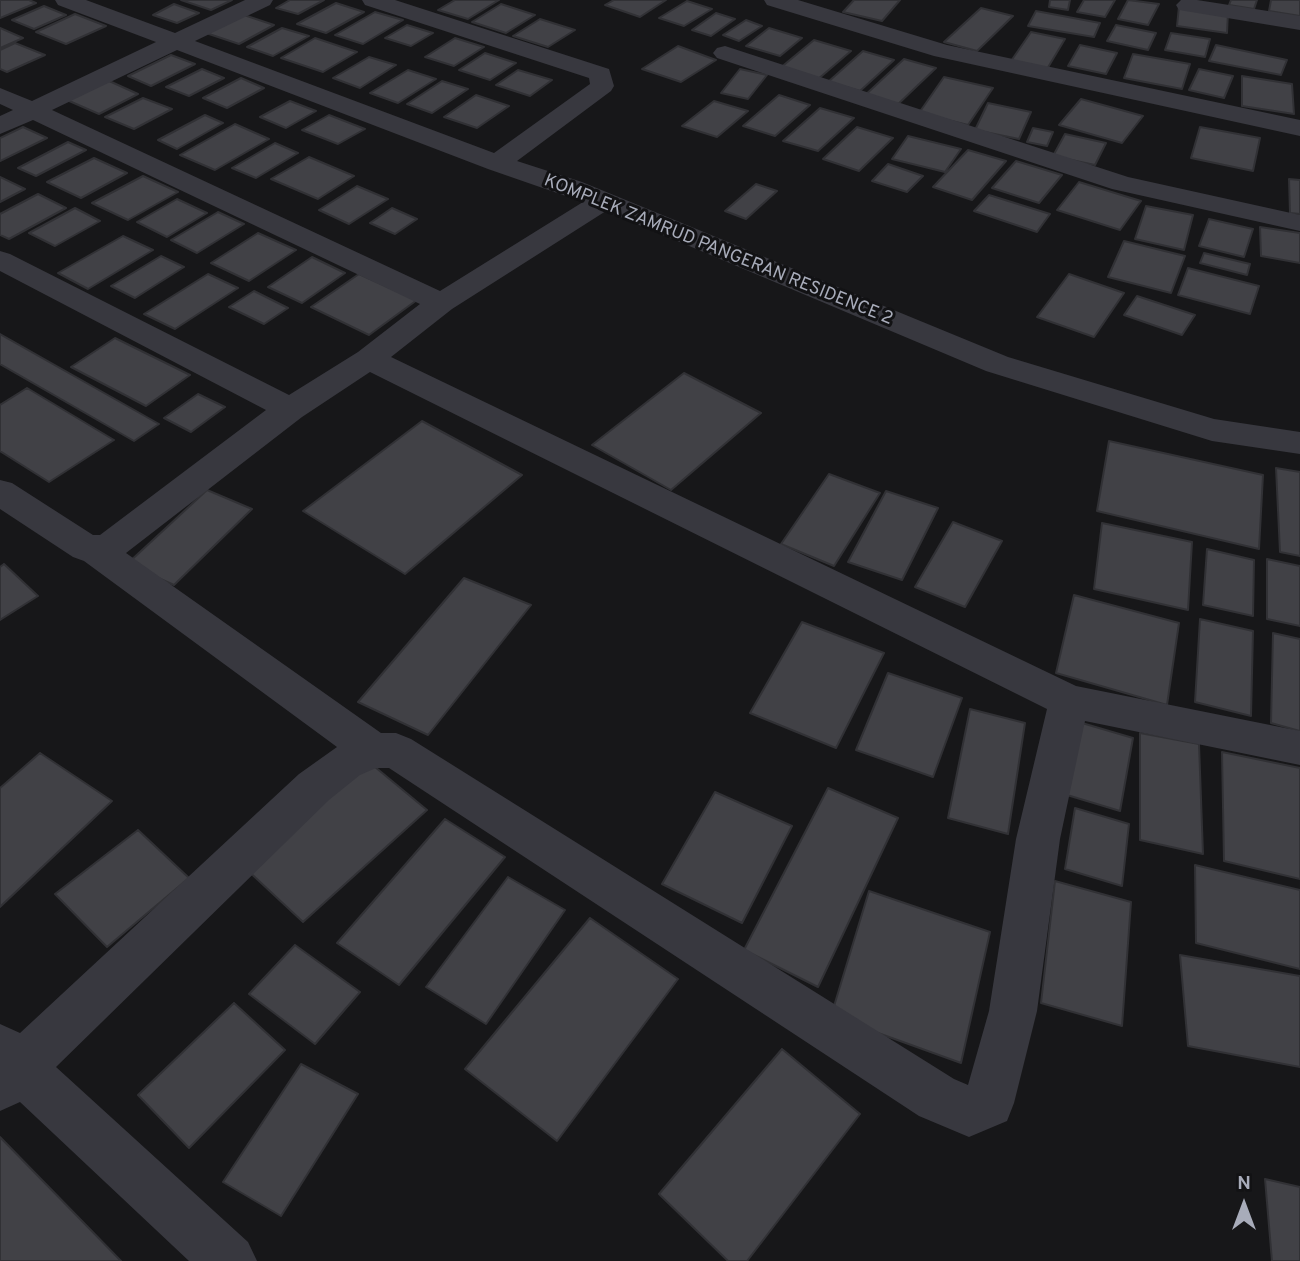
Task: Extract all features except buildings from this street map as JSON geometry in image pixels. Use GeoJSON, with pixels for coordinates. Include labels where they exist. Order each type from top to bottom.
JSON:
{"type":"FeatureCollection","features":[{"type":"Feature","properties":{"kind":"street","name":"KOMPLEK ZAMRUD PANGERAN RESIDENCE 2"},"geometry":{"type":"LineString","coordinates":[[66,0],[497,163],[573,188],[997,365],[1212,430],[1300,443]]}},
{"type":"Feature","properties":{"kind":"street"},"geometry":{"type":"LineString","coordinates":[[0,125],[262,0]]}},
{"type":"Feature","properties":{"kind":"street"},"geometry":{"type":"LineString","coordinates":[[373,0],[601,74],[602,86],[497,163]]}},
{"type":"Feature","properties":{"kind":"street"},"geometry":{"type":"LineString","coordinates":[[775,0],[942,51],[1300,128]]}},
{"type":"Feature","properties":{"kind":"street"},"geometry":{"type":"LineString","coordinates":[[1187,5],[1300,23]]}},
{"type":"Feature","properties":{"kind":"street"},"geometry":{"type":"LineString","coordinates":[[725,53],[1121,184],[1300,223]]}},
{"type":"Feature","properties":{"kind":"street"},"geometry":{"type":"LineString","coordinates":[[0,95],[441,303]]}},
{"type":"Feature","properties":{"kind":"street"},"geometry":{"type":"LineString","coordinates":[[0,492],[86,548],[94,549],[113,544],[290,409],[369,359],[441,303],[602,202]]}},
{"type":"Feature","properties":{"kind":"street"},"geometry":{"type":"LineString","coordinates":[[0,260],[290,409]]}},
{"type":"Feature","properties":{"kind":"street"},"geometry":{"type":"LineString","coordinates":[[369,359],[1069,701],[1300,748]]}},
{"type":"Feature","properties":{"kind":"street"},"geometry":{"type":"LineString","coordinates":[[94,549],[373,750]]}},
{"type":"Feature","properties":{"kind":"street"},"geometry":{"type":"LineString","coordinates":[[229,1261],[7,1068],[314,787],[345,762],[373,750],[396,751],[937,1098],[969,1111],[989,1103],[1013,1011],[1038,839],[1069,701]]}}]}
